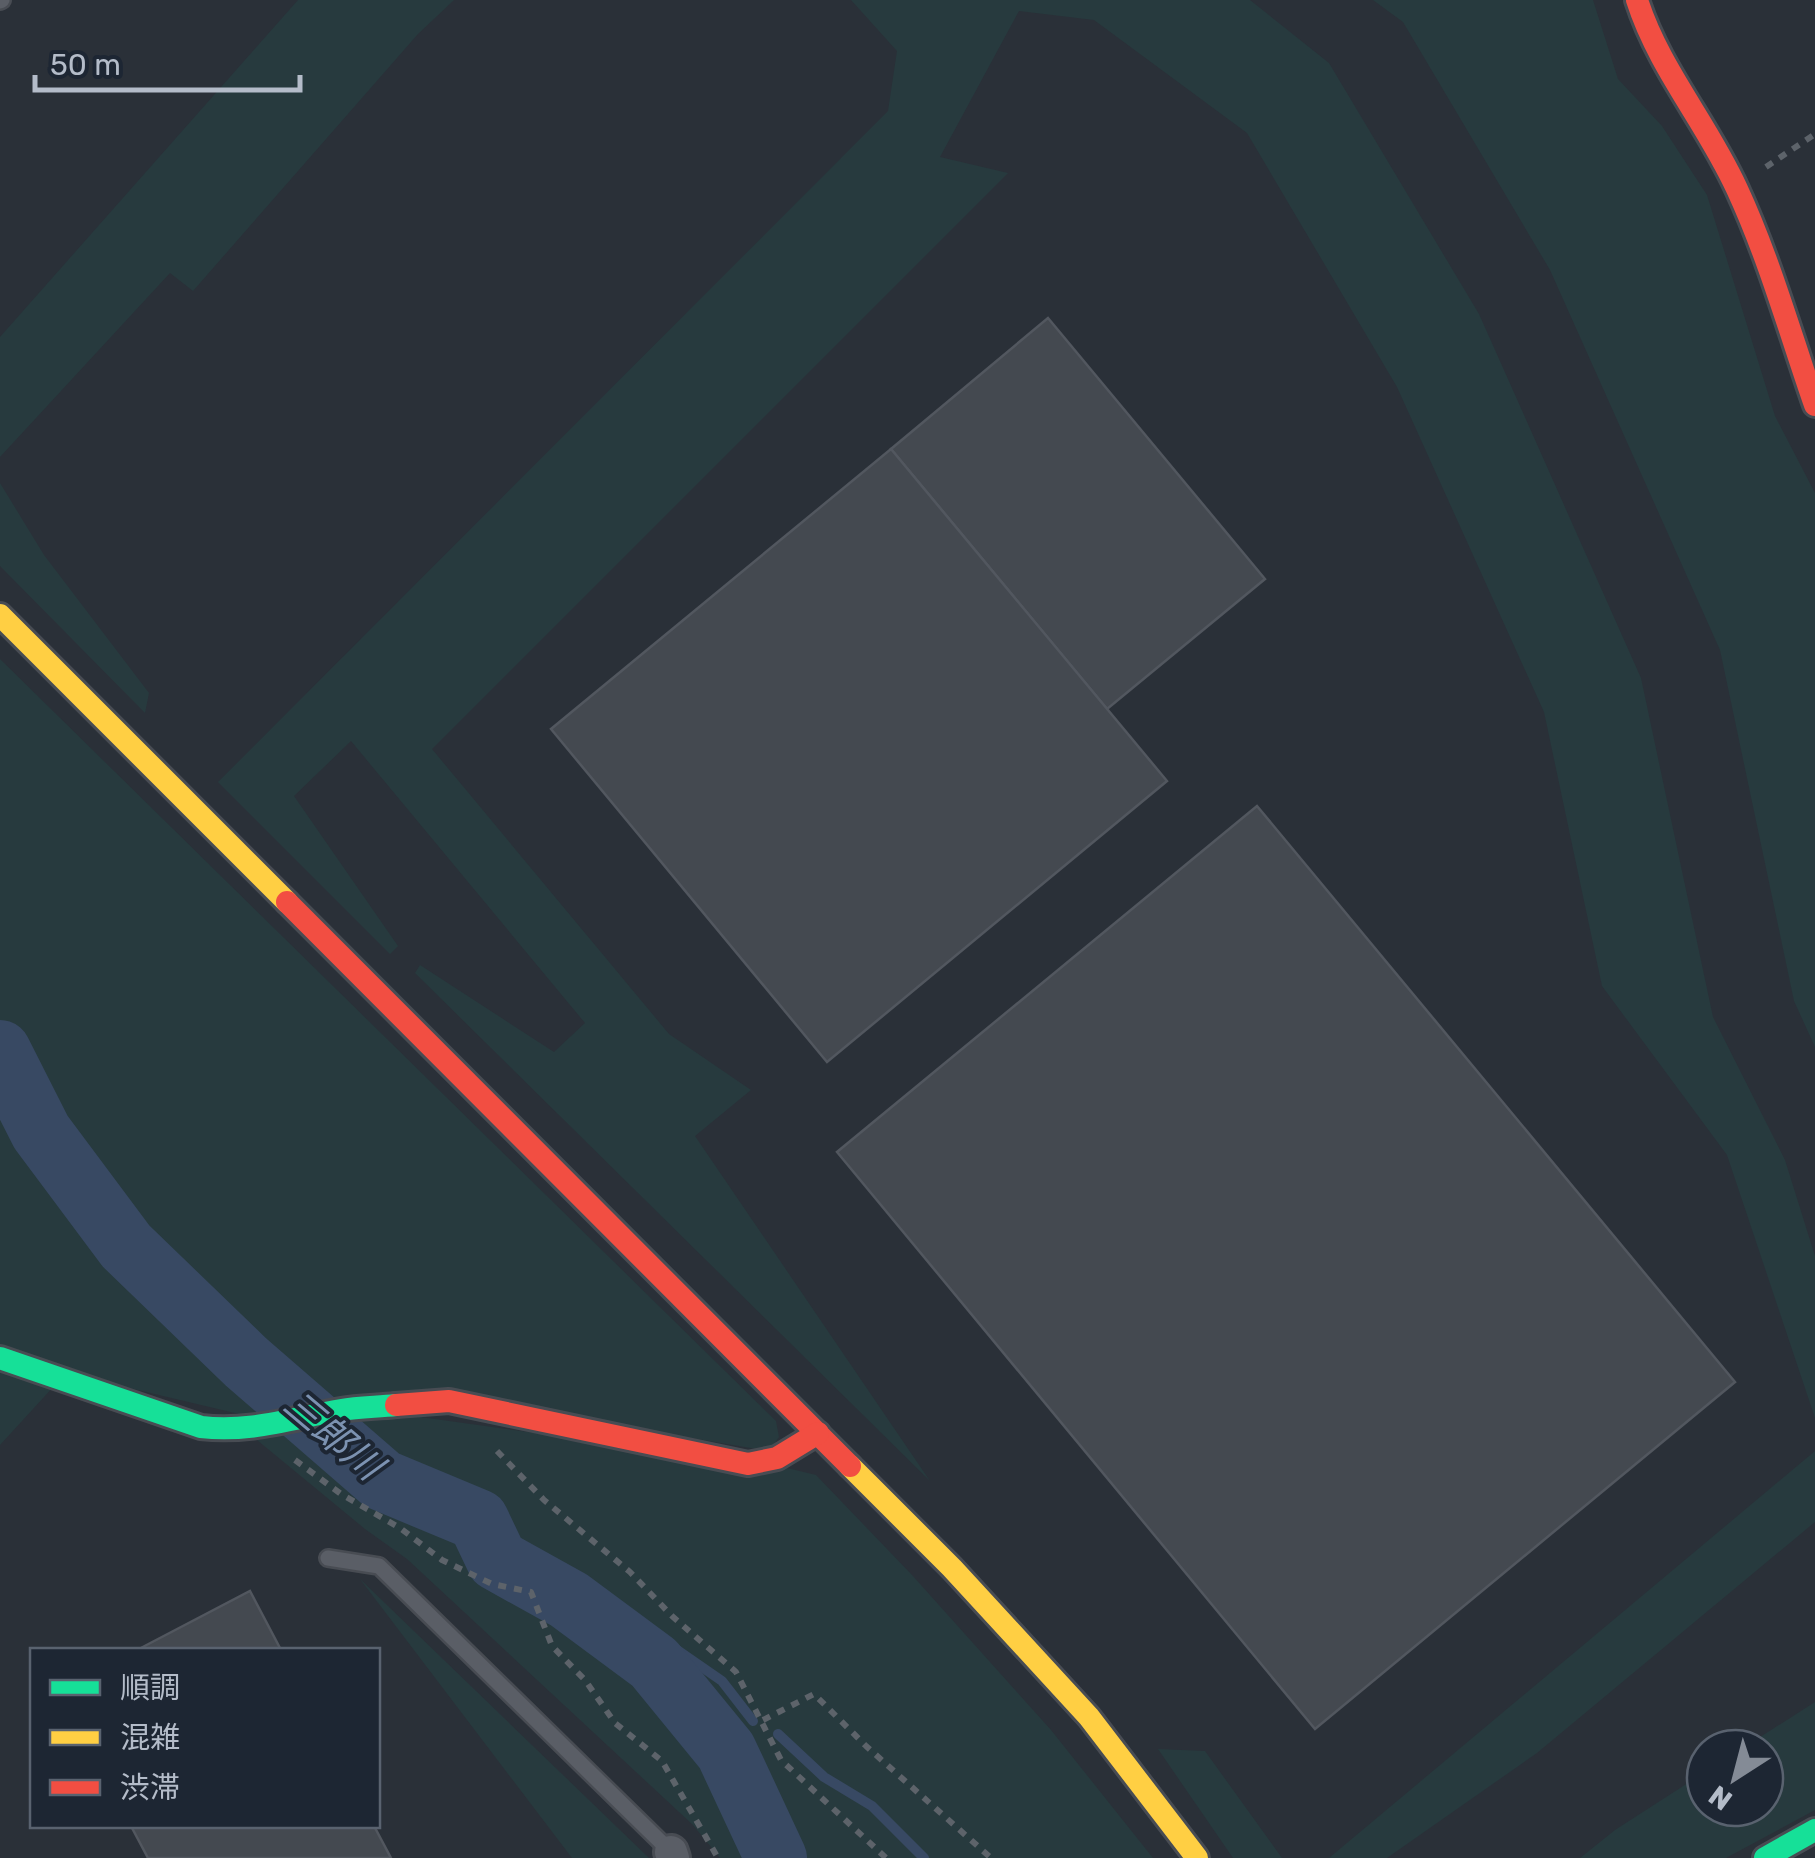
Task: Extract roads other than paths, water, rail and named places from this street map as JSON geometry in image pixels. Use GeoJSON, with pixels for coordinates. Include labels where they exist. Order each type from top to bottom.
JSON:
{"type":"FeatureCollection","features":[{"type":"Feature","properties":{"kind":"street"},"geometry":{"type":"LineString","coordinates":[[1637,0],[1664,66],[1736,186],[1815,405]]}},
{"type":"Feature","properties":{"kind":"street"},"geometry":{"type":"LineString","coordinates":[[0,615],[952,1568],[1089,1717],[1197,1858]]}},
{"type":"Feature","properties":{"kind":"street"},"geometry":{"type":"LineString","coordinates":[[0,1358],[202,1427],[228,1430],[342,1410],[448,1401],[748,1464],[768,1464],[784,1458],[818,1433]]}},
{"type":"Feature","properties":{"kind":"street"},"geometry":{"type":"LineString","coordinates":[[1765,1858],[1815,1830]]}},
{"type":"Feature","properties":{"kind":"lane"},"geometry":{"type":"LineString","coordinates":[[328,1558],[380,1566],[672,1855]]}},
{"type":"Feature","properties":{"kind":"waterway","name":"三郎川"},"geometry":{"type":"LineString","coordinates":[[0,1051],[41,1132],[126,1246],[246,1362],[382,1480],[478,1520],[497,1560],[569,1600],[654,1663],[726,1751],[776,1858]]}},
{"type":"Feature","properties":{"kind":"waterway"},"geometry":{"type":"LineString","coordinates":[[569,1600],[621,1616],[670,1645],[722,1681],[753,1721]]}},
{"type":"Feature","properties":{"kind":"waterway"},"geometry":{"type":"LineString","coordinates":[[778,1734],[824,1777],[872,1806],[924,1858]]}}]}
